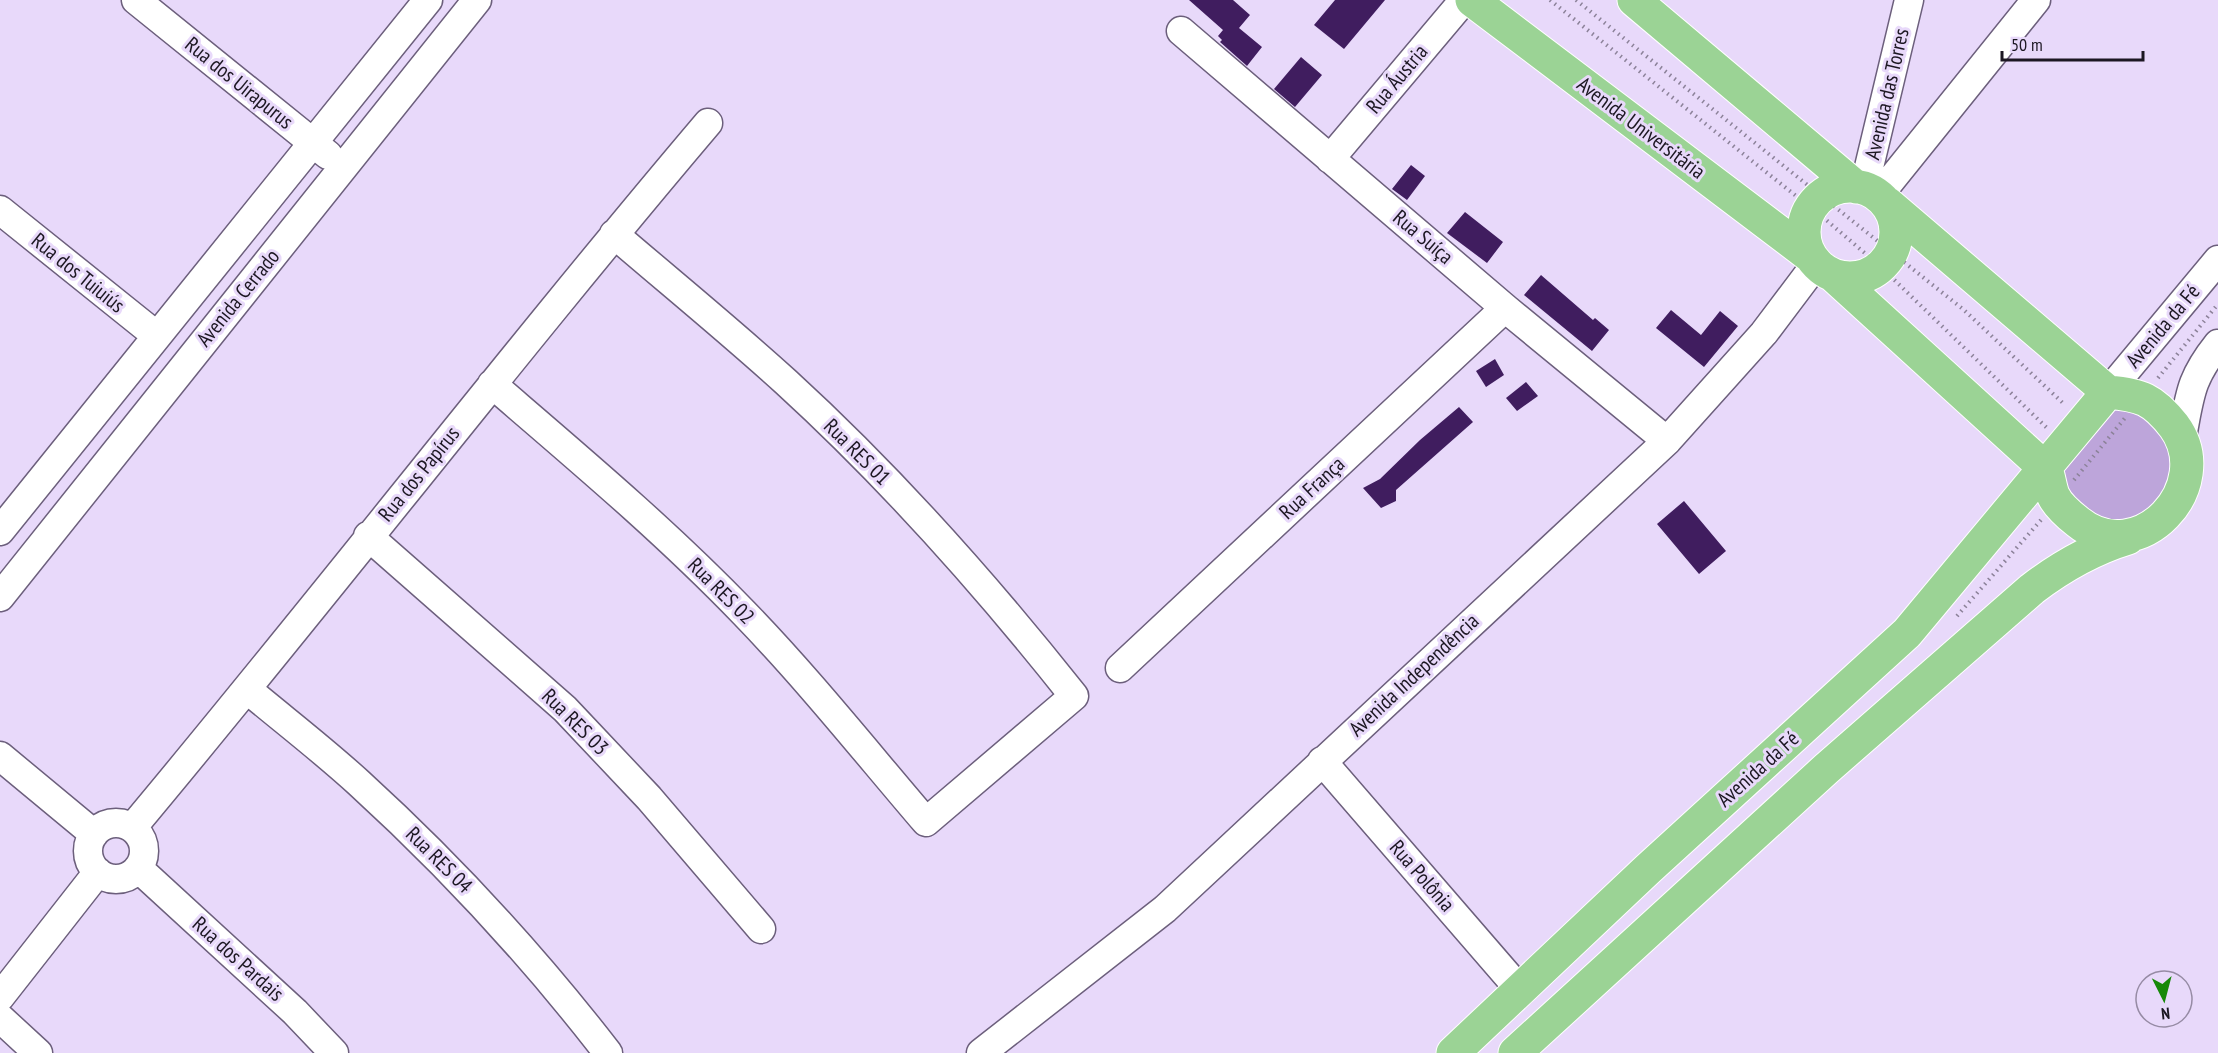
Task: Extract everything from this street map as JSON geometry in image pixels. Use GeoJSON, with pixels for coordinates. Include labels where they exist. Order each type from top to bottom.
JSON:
{"type":"FeatureCollection","features":[{"type":"Feature","properties":{"kind":"main road","name":"Avenida Universitária"},"geometry":{"type":"LineString","coordinates":[[1472,0],[1820,265],[2075,444],[2054,496],[2068,514],[2088,531],[2112,537],[2136,535]]}},
{"type":"Feature","properties":{"kind":"main road"},"geometry":{"type":"LineString","coordinates":[[1515,1053],[1826,769],[2032,589],[2056,570],[2079,557],[2136,535],[2160,522],[2174,508],[2184,486],[2187,462],[2182,437],[2155,404],[2133,394],[2108,392],[1872,194],[1634,0]]}},
{"type":"Feature","properties":{"kind":"main road"},"geometry":{"type":"LineString","coordinates":[[1840,188],[1872,194],[1896,228],[1886,259],[1857,278],[1820,265],[1804,241],[1804,225],[1816,202],[1840,188]]}},
{"type":"Feature","properties":{"kind":"main road"},"geometry":{"type":"LineString","coordinates":[[2075,444],[2108,392]]}},
{"type":"Feature","properties":{"kind":"main road","name":"Avenida da Fé"},"geometry":{"type":"LineString","coordinates":[[1453,1053],[1648,869],[1907,633],[2075,444]]}},
{"type":"Feature","properties":{"kind":"street","name":"Rua dos Uirapurus"},"geometry":{"type":"LineString","coordinates":[[136,0],[343,167]]}},
{"type":"Feature","properties":{"kind":"street","name":"Avenida Cerrado"},"geometry":{"type":"LineString","coordinates":[[0,531],[428,0]]}},
{"type":"Feature","properties":{"kind":"street","name":"Avenida Cerrado"},"geometry":{"type":"LineString","coordinates":[[0,597],[477,0]]}},
{"type":"Feature","properties":{"kind":"street","name":"Rua Áustria"},"geometry":{"type":"LineString","coordinates":[[1330,159],[1464,0]]}},
{"type":"Feature","properties":{"kind":"street","name":"Avenida das Torres"},"geometry":{"type":"LineString","coordinates":[[1872,194],[1909,0]]}},
{"type":"Feature","properties":{"kind":"street"},"geometry":{"type":"LineString","coordinates":[[1872,194],[2036,0]]}},
{"type":"Feature","properties":{"kind":"street","name":"Rua Suíça"},"geometry":{"type":"LineString","coordinates":[[1180,31],[1505,308],[1667,441]]}},
{"type":"Feature","properties":{"kind":"street","name":"Rua dos Papírus"},"geometry":{"type":"LineString","coordinates":[[132,828],[248,690],[368,536],[614,234],[708,123]]}},
{"type":"Feature","properties":{"kind":"street","name":"Rua dos Tuiuiús"},"geometry":{"type":"LineString","coordinates":[[0,210],[157,336]]}},
{"type":"Feature","properties":{"kind":"street","name":"Rua RES 01"},"geometry":{"type":"LineString","coordinates":[[614,234],[786,382],[882,476],[983,584],[1074,696],[926,822]]}},
{"type":"Feature","properties":{"kind":"street","name":"Avenida da Fé"},"geometry":{"type":"LineString","coordinates":[[2108,392],[2218,260]]}},
{"type":"Feature","properties":{"kind":"street","name":"Avenida Independência"},"geometry":{"type":"LineString","coordinates":[[981,1053],[1165,909],[1667,441],[1764,333],[1820,265]]}},
{"type":"Feature","properties":{"kind":"street","name":"Rua França"},"geometry":{"type":"LineString","coordinates":[[1120,669],[1505,308]]}},
{"type":"Feature","properties":{"kind":"street"},"geometry":{"type":"LineString","coordinates":[[2182,437],[2193,381],[2200,366],[2218,344]]}},
{"type":"Feature","properties":{"kind":"street","name":"Rua RES 02"},"geometry":{"type":"LineString","coordinates":[[492,384],[601,478],[744,613],[808,682],[926,822]]}},
{"type":"Feature","properties":{"kind":"street","name":"Rua RES 03"},"geometry":{"type":"LineString","coordinates":[[368,536],[565,710],[663,815],[761,929]]}},
{"type":"Feature","properties":{"kind":"street","name":"Rua RES 04"},"geometry":{"type":"LineString","coordinates":[[248,690],[358,782],[444,863],[561,992],[608,1053]]}},
{"type":"Feature","properties":{"kind":"street"},"geometry":{"type":"LineString","coordinates":[[0,756],[94,834]]}},
{"type":"Feature","properties":{"kind":"street","name":"Rua Polônia"},"geometry":{"type":"LineString","coordinates":[[1322,761],[1521,991]]}},
{"type":"Feature","properties":{"kind":"street"},"geometry":{"type":"LineString","coordinates":[[112,823],[132,828],[140,837],[144,847],[143,858],[138,868],[119,879],[108,878],[98,872],[89,853],[94,834],[112,823]]}},
{"type":"Feature","properties":{"kind":"street","name":"Rua dos Pardais"},"geometry":{"type":"LineString","coordinates":[[138,868],[295,1012],[334,1053]]}},
{"type":"Feature","properties":{"kind":"street"},"geometry":{"type":"LineString","coordinates":[[0,998],[98,872]]}},
{"type":"Feature","properties":{"kind":"street"},"geometry":{"type":"LineString","coordinates":[[0,1018],[38,1053]]}},
{"type":"Feature","properties":{"kind":"path"},"geometry":{"type":"LineString","coordinates":[[1550,0],[1816,202],[1886,259],[1964,310],[2075,444]]}},
{"type":"Feature","properties":{"kind":"path"},"geometry":{"type":"LineString","coordinates":[[1576,0],[1886,259],[2075,444]]}},
{"type":"Feature","properties":{"kind":"shaded area"},"geometry":{"type":"Polygon","coordinates":[[[2120,404],[2157,425],[2172,452],[2168,489],[2143,517],[2107,523],[2076,509],[2060,476],[2120,404]]]}},
{"type":"Feature","properties":{"kind":"building"},"geometry":{"type":"Polygon","coordinates":[[[1189,0],[1233,0],[1250,15],[1239,28],[1262,47],[1247,66],[1220,42],[1222,40],[1218,36],[1223,30],[1189,0]]]}},
{"type":"Feature","properties":{"kind":"building"},"geometry":{"type":"Polygon","coordinates":[[[1335,0],[1385,0],[1344,49],[1314,25],[1335,0]]]}},
{"type":"Feature","properties":{"kind":"building"},"geometry":{"type":"Polygon","coordinates":[[[1301,57],[1322,75],[1295,107],[1274,89],[1301,57]]]}},
{"type":"Feature","properties":{"kind":"building"},"geometry":{"type":"Polygon","coordinates":[[[1411,165],[1425,176],[1407,200],[1392,189],[1411,165]]]}},
{"type":"Feature","properties":{"kind":"building"},"geometry":{"type":"Polygon","coordinates":[[[1465,212],[1503,242],[1487,263],[1447,233],[1465,212]]]}},
{"type":"Feature","properties":{"kind":"building"},"geometry":{"type":"Polygon","coordinates":[[[1541,275],[1593,320],[1595,318],[1609,330],[1592,351],[1524,295],[1541,275]]]}},
{"type":"Feature","properties":{"kind":"building"},"geometry":{"type":"Polygon","coordinates":[[[1671,310],[1701,335],[1720,311],[1738,326],[1704,367],[1656,328],[1671,310]]]}},
{"type":"Feature","properties":{"kind":"building"},"geometry":{"type":"Polygon","coordinates":[[[1495,359],[1504,375],[1486,387],[1476,371],[1495,359]]]}},
{"type":"Feature","properties":{"kind":"building"},"geometry":{"type":"Polygon","coordinates":[[[1526,382],[1538,396],[1517,411],[1506,398],[1526,382]]]}},
{"type":"Feature","properties":{"kind":"building"},"geometry":{"type":"Polygon","coordinates":[[[1459,407],[1473,422],[1396,490],[1396,501],[1381,508],[1363,488],[1380,479],[1420,440],[1459,407]]]}},
{"type":"Feature","properties":{"kind":"building"},"geometry":{"type":"Polygon","coordinates":[[[1684,501],[1726,551],[1699,574],[1657,524],[1684,501]]]}}]}
